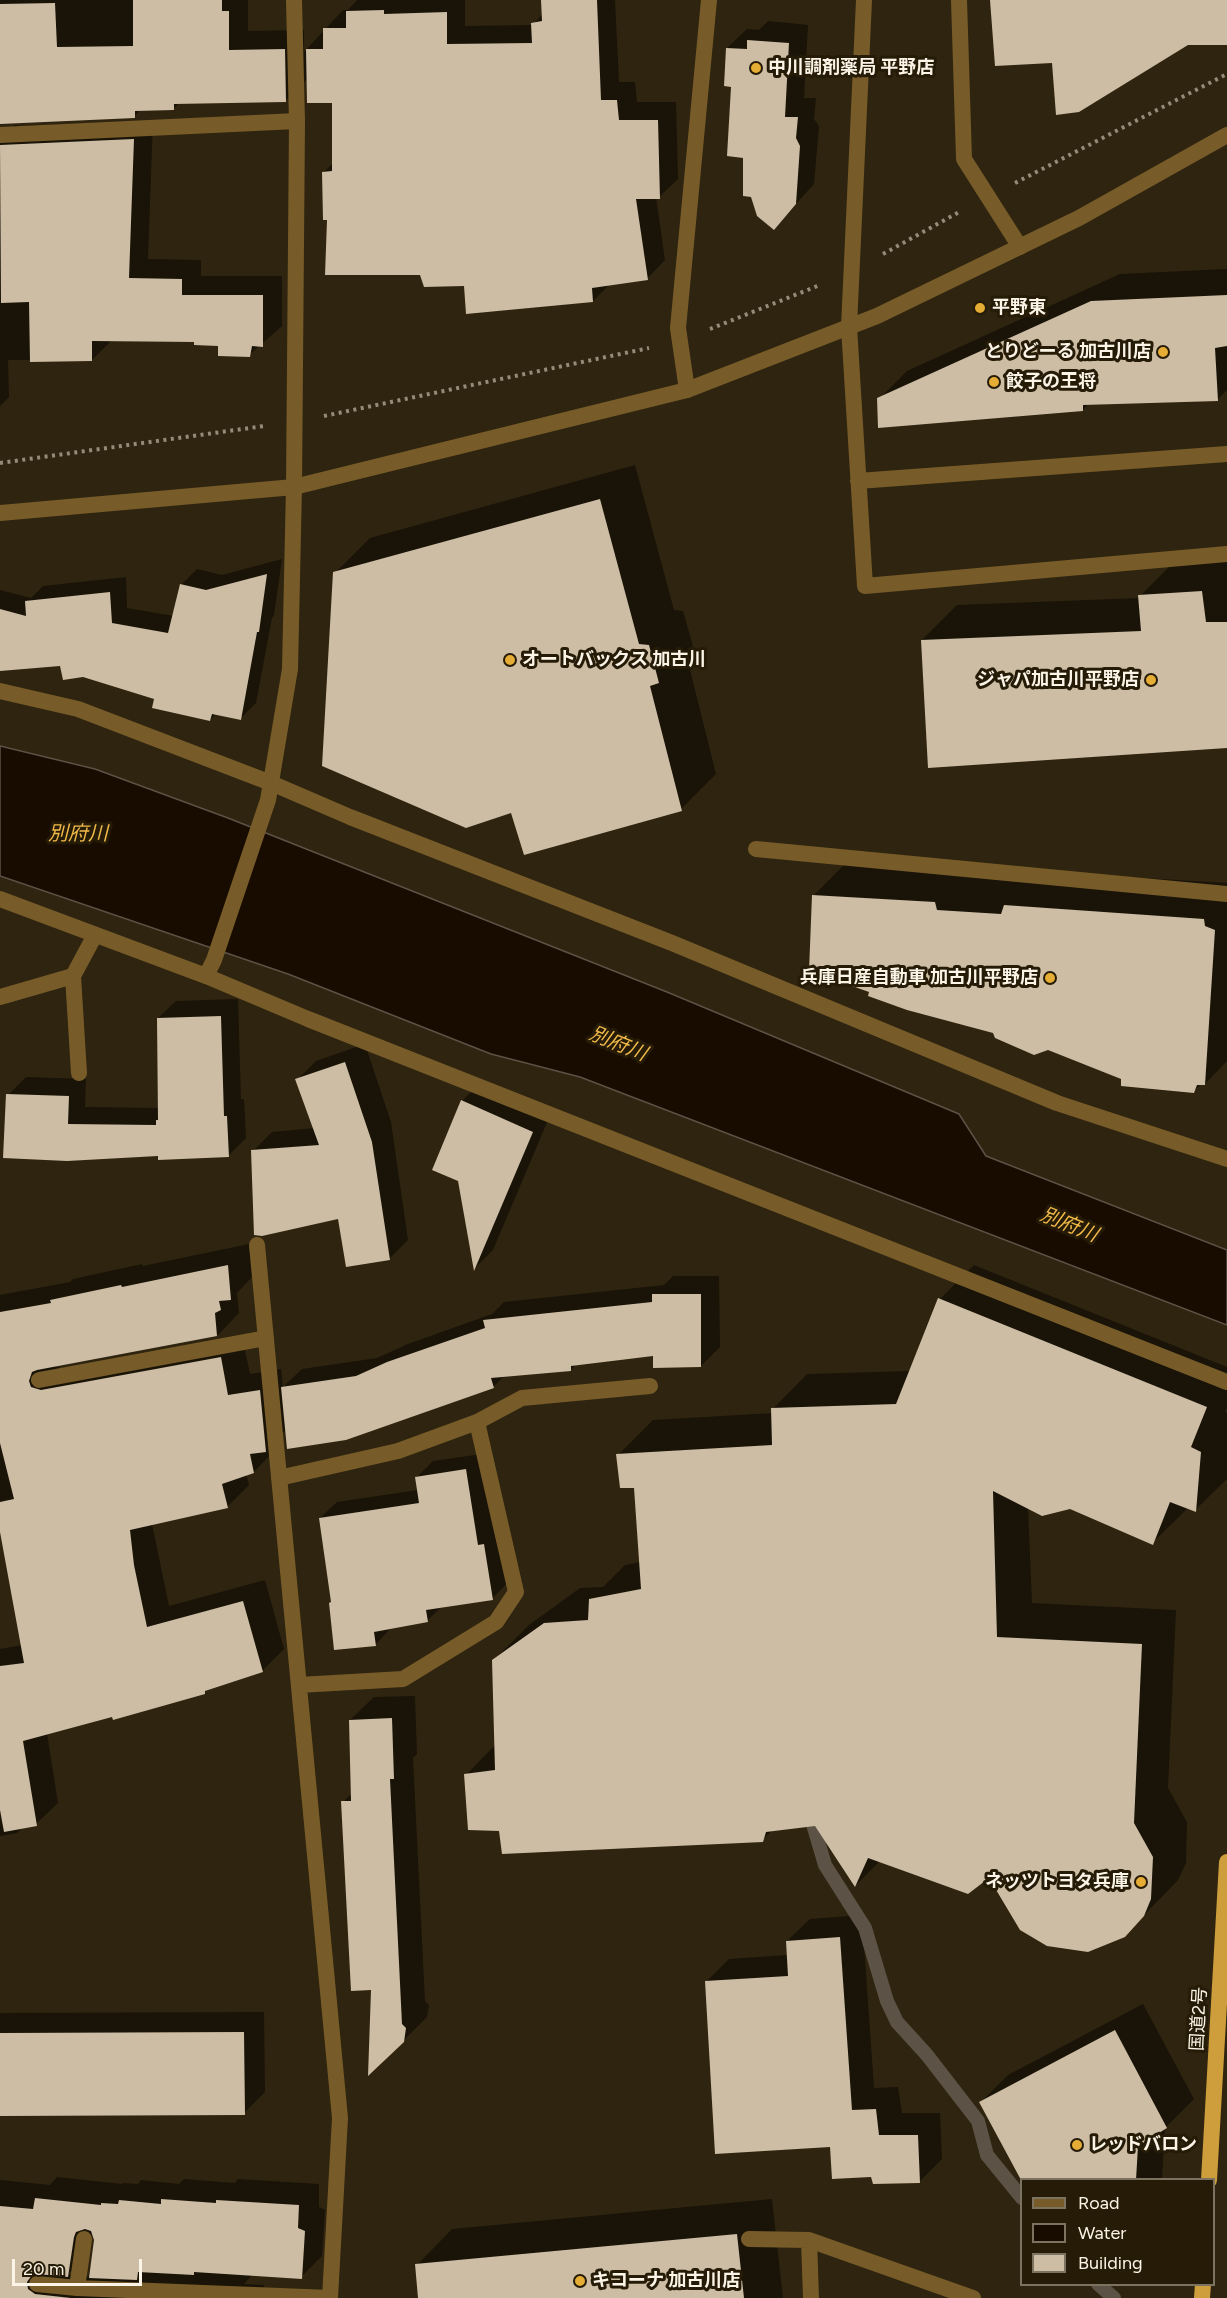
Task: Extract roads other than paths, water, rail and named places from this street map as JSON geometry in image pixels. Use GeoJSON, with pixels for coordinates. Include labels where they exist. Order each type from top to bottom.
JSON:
{"type":"FeatureCollection","features":[{"type":"Feature","properties":{"kind":"highway","name":"国道2号"},"geometry":{"type":"LineString","coordinates":[[1209,2178],[1227,1862]]}},
{"type":"Feature","properties":{"kind":"street"},"geometry":{"type":"LineString","coordinates":[[206,976],[214,960],[268,800],[290,669],[295,422],[297,121],[294,0]]}},
{"type":"Feature","properties":{"kind":"street"},"geometry":{"type":"LineString","coordinates":[[687,390],[678,328],[708,0]]}},
{"type":"Feature","properties":{"kind":"street"},"geometry":{"type":"LineString","coordinates":[[864,0],[849,327],[866,586],[1227,554]]}},
{"type":"Feature","properties":{"kind":"street"},"geometry":{"type":"LineString","coordinates":[[959,0],[964,159],[1020,247]]}},
{"type":"Feature","properties":{"kind":"street"},"geometry":{"type":"LineString","coordinates":[[0,135],[297,121]]}},
{"type":"Feature","properties":{"kind":"street"},"geometry":{"type":"LineString","coordinates":[[0,513],[294,487],[687,390],[878,316],[1079,218],[1227,135]]}},
{"type":"Feature","properties":{"kind":"street"},"geometry":{"type":"LineString","coordinates":[[858,481],[1227,454]]}},
{"type":"Feature","properties":{"kind":"street"},"geometry":{"type":"LineString","coordinates":[[0,691],[78,709],[271,783],[350,817],[672,943],[1057,1103],[1227,1159]]}},
{"type":"Feature","properties":{"kind":"street"},"geometry":{"type":"LineString","coordinates":[[756,849],[1227,894]]}},
{"type":"Feature","properties":{"kind":"street"},"geometry":{"type":"LineString","coordinates":[[0,899],[206,976],[319,1023],[1227,1382]]}},
{"type":"Feature","properties":{"kind":"street"},"geometry":{"type":"LineString","coordinates":[[79,1073],[73,976],[95,935]]}},
{"type":"Feature","properties":{"kind":"street"},"geometry":{"type":"LineString","coordinates":[[0,997],[73,976]]}},
{"type":"Feature","properties":{"kind":"street"},"geometry":{"type":"LineString","coordinates":[[37,2284],[77,2288],[330,2298],[340,2118],[257,1245]]}},
{"type":"Feature","properties":{"kind":"street"},"geometry":{"type":"LineString","coordinates":[[39,1380],[266,1338]]}},
{"type":"Feature","properties":{"kind":"street"},"geometry":{"type":"LineString","coordinates":[[279,1478],[398,1451],[477,1422],[522,1398],[650,1386]]}},
{"type":"Feature","properties":{"kind":"street"},"geometry":{"type":"LineString","coordinates":[[299,1685],[403,1679],[496,1623],[516,1592],[477,1422]]}},
{"type":"Feature","properties":{"kind":"street"},"geometry":{"type":"LineString","coordinates":[[77,2288],[84,2239]]}},
{"type":"Feature","properties":{"kind":"street"},"geometry":{"type":"LineString","coordinates":[[749,2240],[809,2240],[973,2298]]}},
{"type":"Feature","properties":{"kind":"street"},"geometry":{"type":"LineString","coordinates":[[809,2240],[811,2298]]}},
{"type":"Feature","properties":{"kind":"water","name":"別府川"},"geometry":{"type":"Polygon","coordinates":[[[0,746],[95,769],[228,818],[667,992],[959,1114],[986,1156],[1227,1250],[1227,1325],[580,1077],[491,1054],[288,974],[0,876],[0,746]]]}},
{"type":"Feature","properties":{"kind":"waterway"},"geometry":{"type":"LineString","coordinates":[[804,1810],[812,1821],[825,1865],[865,1928],[887,2001],[897,2022],[927,2055],[978,2121],[987,2155],[1020,2196]]}},
{"type":"Feature","properties":{"kind":"waterway"},"geometry":{"type":"LineString","coordinates":[[1100,2286],[1114,2298]]}},
{"type":"Feature","properties":{"kind":"place","name":"中川調剤薬局 平野店"},"geometry":{"type":"Point","coordinates":[756,68]}},
{"type":"Feature","properties":{"kind":"place","name":"平野東"},"geometry":{"type":"Point","coordinates":[980,308]}},
{"type":"Feature","properties":{"kind":"place","name":"とりどーる 加古川店"},"geometry":{"type":"Point","coordinates":[1163,352]}},
{"type":"Feature","properties":{"kind":"place","name":"餃子の王将"},"geometry":{"type":"Point","coordinates":[994,382]}},
{"type":"Feature","properties":{"kind":"place","name":"オートバックス 加古川"},"geometry":{"type":"Point","coordinates":[510,660]}},
{"type":"Feature","properties":{"kind":"place","name":"ジャパ加古川平野店"},"geometry":{"type":"Point","coordinates":[1151,680]}},
{"type":"Feature","properties":{"kind":"place","name":"兵庫日産自動車 加古川平野店"},"geometry":{"type":"Point","coordinates":[1050,978]}},
{"type":"Feature","properties":{"kind":"place","name":"ネッツトヨタ兵庫"},"geometry":{"type":"Point","coordinates":[1141,1882]}},
{"type":"Feature","properties":{"kind":"place","name":"レッドバロン"},"geometry":{"type":"Point","coordinates":[1077,2145]}},
{"type":"Feature","properties":{"kind":"place","name":"キコーナ 加古川店"},"geometry":{"type":"Point","coordinates":[580,2281]}}]}
